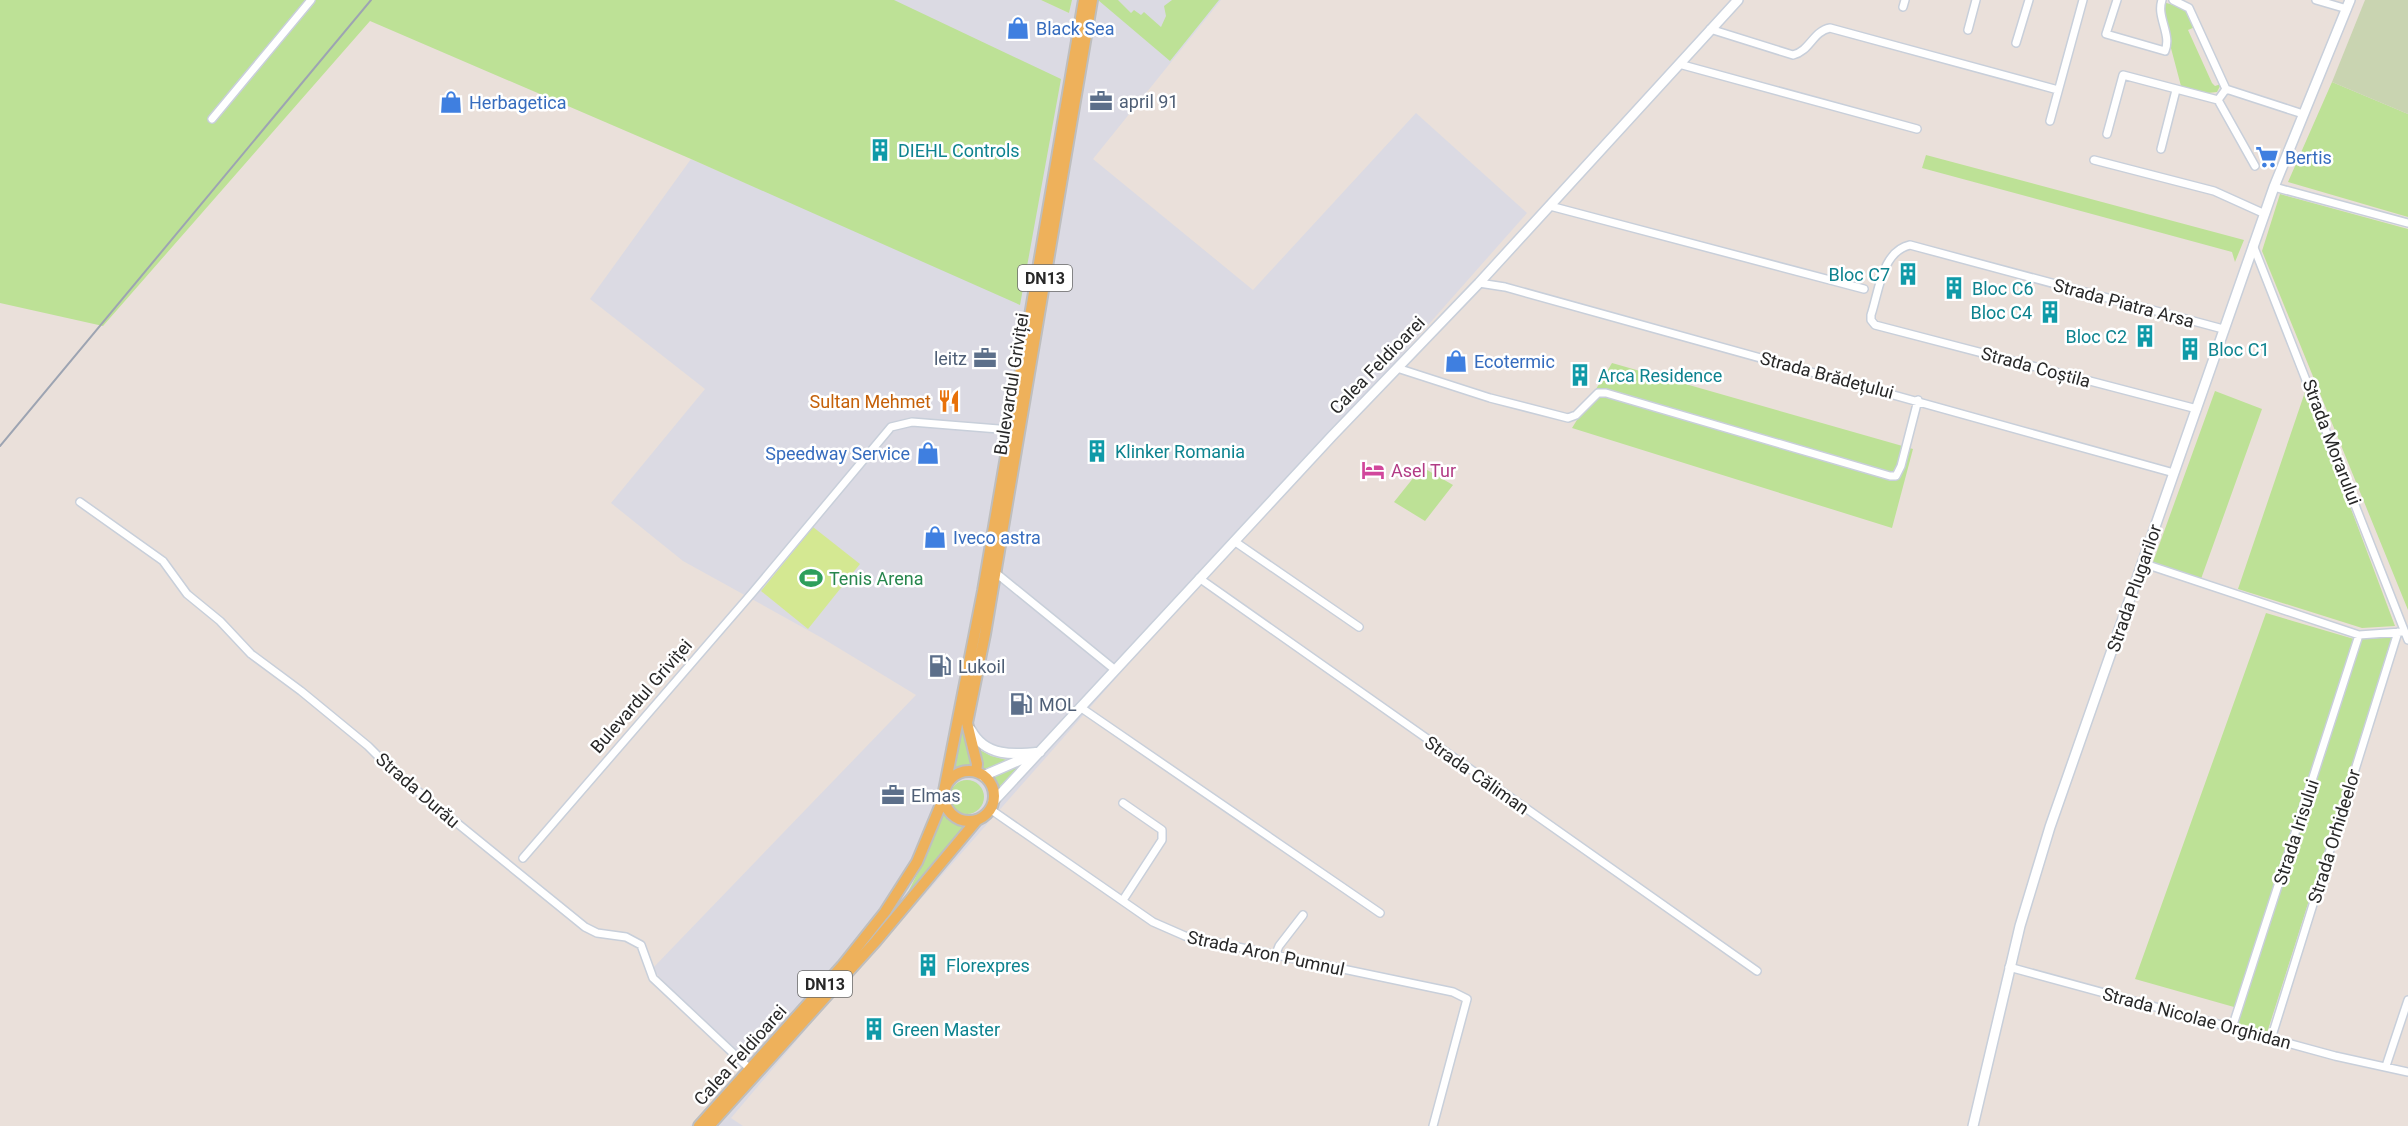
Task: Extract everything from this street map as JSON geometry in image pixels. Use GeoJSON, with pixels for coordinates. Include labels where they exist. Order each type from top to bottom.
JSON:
{"type":"FeatureCollection","features":[{"type":"Feature","properties":{"kind":"main road","name":"Bulevardul Griviței"},"geometry":{"type":"LineString","coordinates":[[944,794],[983,591],[1084,0]]}},
{"type":"Feature","properties":{"kind":"main road","name":"Bulevardul Griviței"},"geometry":{"type":"LineString","coordinates":[[980,774],[967,723],[996,573],[1092,0]]}},
{"type":"Feature","properties":{"kind":"main road","name":"Calea Feldioarei"},"geometry":{"type":"LineString","coordinates":[[709,1126],[876,941],[977,820],[1114,669],[1479,283],[1738,0]]}},
{"type":"Feature","properties":{"kind":"main road","name":"Strada Plugarilor"},"geometry":{"type":"LineString","coordinates":[[1973,1126],[2009,967],[2048,836],[2253,245],[2274,187],[2348,5]]}},
{"type":"Feature","properties":{"kind":"main road"},"geometry":{"type":"LineString","coordinates":[[967,723],[981,744],[998,752],[1019,755],[1040,752]]}},
{"type":"Feature","properties":{"kind":"main road","name":"Calea Feldioarei"},"geometry":{"type":"LineString","coordinates":[[699,1126],[885,912],[916,862],[953,777],[968,771],[980,774],[1040,752]]}},
{"type":"Feature","properties":{"kind":"main road","name":"DN13"},"geometry":{"type":"LineString","coordinates":[[980,774],[992,787],[992,805]]}},
{"type":"Feature","properties":{"kind":"main road"},"geometry":{"type":"LineString","coordinates":[[944,794],[945,805],[955,817],[969,821],[977,820]]}},
{"type":"Feature","properties":{"kind":"street"},"geometry":{"type":"LineString","coordinates":[[212,119],[311,0]]}},
{"type":"Feature","properties":{"kind":"street"},"geometry":{"type":"LineString","coordinates":[[1968,30],[1976,0]]}},
{"type":"Feature","properties":{"kind":"street"},"geometry":{"type":"LineString","coordinates":[[2016,43],[2029,0]]}},
{"type":"Feature","properties":{"kind":"street"},"geometry":{"type":"LineString","coordinates":[[2050,121],[2083,0]]}},
{"type":"Feature","properties":{"kind":"street"},"geometry":{"type":"LineString","coordinates":[[2117,0],[2106,34],[2165,51],[2166,34],[2159,10],[2162,0]]}},
{"type":"Feature","properties":{"kind":"street"},"geometry":{"type":"LineString","coordinates":[[2173,0],[2189,8],[2226,89],[2303,114]]}},
{"type":"Feature","properties":{"kind":"street"},"geometry":{"type":"LineString","coordinates":[[2316,0],[2348,5]]}},
{"type":"Feature","properties":{"kind":"street"},"geometry":{"type":"LineString","coordinates":[[1710,29],[1793,56],[1804,51],[1820,31],[1830,28],[2058,90]]}},
{"type":"Feature","properties":{"kind":"street"},"geometry":{"type":"LineString","coordinates":[[1679,64],[1917,129]]}},
{"type":"Feature","properties":{"kind":"street"},"geometry":{"type":"LineString","coordinates":[[2107,134],[2123,75],[2218,100],[2255,166]]}},
{"type":"Feature","properties":{"kind":"street"},"geometry":{"type":"LineString","coordinates":[[2218,100],[2226,89]]}},
{"type":"Feature","properties":{"kind":"street"},"geometry":{"type":"LineString","coordinates":[[2161,149],[2176,90]]}},
{"type":"Feature","properties":{"kind":"street"},"geometry":{"type":"LineString","coordinates":[[2094,160],[2214,191],[2265,214]]}},
{"type":"Feature","properties":{"kind":"street"},"geometry":{"type":"LineString","coordinates":[[2274,187],[2408,223]]}},
{"type":"Feature","properties":{"kind":"street"},"geometry":{"type":"LineString","coordinates":[[1550,206],[1864,289]]}},
{"type":"Feature","properties":{"kind":"street","name":"Strada Piatra Arsa"},"geometry":{"type":"LineString","coordinates":[[1875,325],[1871,320],[1872,315],[1889,258],[1899,247],[1910,245],[2223,329]]}},
{"type":"Feature","properties":{"kind":"street","name":"Strada Morarului"},"geometry":{"type":"LineString","coordinates":[[2253,245],[2404,635]]}},
{"type":"Feature","properties":{"kind":"street","name":"Strada Brădețului"},"geometry":{"type":"LineString","coordinates":[[1479,283],[1505,287],[2174,473]]}},
{"type":"Feature","properties":{"kind":"street","name":"Strada Coștila"},"geometry":{"type":"LineString","coordinates":[[1875,325],[2197,409]]}},
{"type":"Feature","properties":{"kind":"street"},"geometry":{"type":"LineString","coordinates":[[1397,368],[1490,398],[1568,418],[1576,415],[1598,393],[1606,393],[1890,476],[1896,476],[1901,466],[1918,400]]}},
{"type":"Feature","properties":{"kind":"street","name":"Bulevardul Griviței"},"geometry":{"type":"LineString","coordinates":[[523,858],[891,427],[912,422],[1011,430]]}},
{"type":"Feature","properties":{"kind":"street","name":"Strada Durău"},"geometry":{"type":"LineString","coordinates":[[80,502],[162,561],[187,594],[220,621],[251,654],[369,746],[393,771],[585,927],[597,933],[626,937],[641,945],[653,978],[750,1069]]}},
{"type":"Feature","properties":{"kind":"street"},"geometry":{"type":"LineString","coordinates":[[1234,541],[1359,627]]}},
{"type":"Feature","properties":{"kind":"street"},"geometry":{"type":"LineString","coordinates":[[2142,563],[2359,635],[2404,635]]}},
{"type":"Feature","properties":{"kind":"street"},"geometry":{"type":"LineString","coordinates":[[996,573],[1114,669]]}},
{"type":"Feature","properties":{"kind":"street","name":"Strada Căliman"},"geometry":{"type":"LineString","coordinates":[[1198,578],[1757,971]]}},
{"type":"Feature","properties":{"kind":"street","name":"Strada Irisului"},"geometry":{"type":"LineString","coordinates":[[2232,1028],[2359,635]]}},
{"type":"Feature","properties":{"kind":"street","name":"Strada Orhideelor"},"geometry":{"type":"LineString","coordinates":[[2271,1039],[2404,635]]}},
{"type":"Feature","properties":{"kind":"street"},"geometry":{"type":"LineString","coordinates":[[1080,707],[1380,913]]}},
{"type":"Feature","properties":{"kind":"street"},"geometry":{"type":"LineString","coordinates":[[1123,803],[1162,830],[1162,840],[1123,900]]}},
{"type":"Feature","properties":{"kind":"street","name":"Strada Aron Pumnul"},"geometry":{"type":"LineString","coordinates":[[992,805],[1154,922],[1185,936],[1453,992],[1467,999],[1432,1126]]}},
{"type":"Feature","properties":{"kind":"street"},"geometry":{"type":"LineString","coordinates":[[1275,956],[1279,946],[1303,915]]}},
{"type":"Feature","properties":{"kind":"street","name":"Strada Nicolae Orghidan"},"geometry":{"type":"LineString","coordinates":[[2009,967],[2271,1039],[2408,1072]]}},
{"type":"Feature","properties":{"kind":"street"},"geometry":{"type":"LineString","coordinates":[[2386,1066],[2408,1000]]}},
{"type":"Feature","properties":{"kind":"shaded area"},"geometry":{"type":"Polygon","coordinates":[[[836,0],[1041,0],[1069,13],[1072,0],[1221,0],[1093,159],[1253,290],[1416,113],[1527,213],[814,1020],[731,1118],[743,1126],[690,1126],[744,1066],[652,969],[916,695],[822,638],[683,561],[611,503],[705,389],[590,299],[691,159],[766,192],[836,0]]]}},
{"type":"Feature","properties":{"kind":"green space"},"geometry":{"type":"Polygon","coordinates":[[[0,0],[894,0],[1061,79],[1020,305],[691,159],[370,21],[103,326],[0,303],[0,0]]]}},
{"type":"Feature","properties":{"kind":"green space"},"geometry":{"type":"Polygon","coordinates":[[[1041,0],[1072,0],[1069,13],[1041,0]]]}},
{"type":"Feature","properties":{"kind":"green space"},"geometry":{"type":"Polygon","coordinates":[[[1098,0],[1118,0],[1131,13],[1134,10],[1141,15],[1144,12],[1161,27],[1166,16],[1164,6],[1172,0],[1219,0],[1170,61],[1098,0]]]}},
{"type":"Feature","properties":{"kind":"green space"},"geometry":{"type":"Polygon","coordinates":[[[2365,0],[2408,0],[2408,114],[2332,82],[2365,0]]]}},
{"type":"Feature","properties":{"kind":"green space"},"geometry":{"type":"Polygon","coordinates":[[[2163,2],[2187,9],[2195,27],[2188,30],[2212,83],[2215,86],[2221,84],[2217,92],[2198,94],[2194,90],[2181,86],[2163,18],[2163,2]]]}},
{"type":"Feature","properties":{"kind":"green space"},"geometry":{"type":"Polygon","coordinates":[[[2332,82],[2408,114],[2408,217],[2288,182],[2332,82]]]}},
{"type":"Feature","properties":{"kind":"green space"},"geometry":{"type":"Polygon","coordinates":[[[1926,155],[2244,240],[2235,262],[2232,252],[1922,168],[1926,155]]]}},
{"type":"Feature","properties":{"kind":"green space"},"geometry":{"type":"Polygon","coordinates":[[[2280,194],[2408,229],[2408,610],[2262,251],[2280,194]]]}},
{"type":"Feature","properties":{"kind":"green space"},"geometry":{"type":"Polygon","coordinates":[[[1612,363],[1913,449],[1892,528],[1572,428],[1612,363]]]}},
{"type":"Feature","properties":{"kind":"green space"},"geometry":{"type":"Polygon","coordinates":[[[2306,389],[2395,626],[2362,628],[2238,589],[2306,389]]]}},
{"type":"Feature","properties":{"kind":"green space"},"geometry":{"type":"Polygon","coordinates":[[[2215,391],[2262,409],[2201,579],[2153,562],[2215,391]]]}},
{"type":"Feature","properties":{"kind":"green space"},"geometry":{"type":"Polygon","coordinates":[[[1422,467],[1453,485],[1425,521],[1394,502],[1422,467]]]}},
{"type":"Feature","properties":{"kind":"green space","name":"Tenis Arena"},"geometry":{"type":"Polygon","coordinates":[[[813,527],[860,564],[808,629],[761,591],[813,527]]]}},
{"type":"Feature","properties":{"kind":"green space"},"geometry":{"type":"Polygon","coordinates":[[[2266,613],[2354,639],[2393,635],[2267,1033],[2236,1025],[2234,1007],[2135,979],[2266,613]]]}},
{"type":"Feature","properties":{"kind":"green space"},"geometry":{"type":"Polygon","coordinates":[[[961,725],[972,769],[955,773],[961,725]]]}},
{"type":"Feature","properties":{"kind":"green space"},"geometry":{"type":"Polygon","coordinates":[[[980,750],[991,756],[1007,760],[984,770],[977,752],[980,750]]]}},
{"type":"Feature","properties":{"kind":"green space"},"geometry":{"type":"Polygon","coordinates":[[[1019,765],[1020,768],[995,796],[988,778],[1019,765]]]}},
{"type":"Feature","properties":{"kind":"green space"},"geometry":{"type":"Polygon","coordinates":[[[967,780],[979,785],[984,797],[979,809],[967,814],[955,809],[950,797],[955,785],[967,780]]]}},
{"type":"Feature","properties":{"kind":"green space"},"geometry":{"type":"Polygon","coordinates":[[[943,813],[955,823],[970,824],[906,896],[928,853],[943,813]]]}},
{"type":"Feature","properties":{"kind":"railway"},"geometry":{"type":"LineString","coordinates":[[0,446],[371,0]]}},
{"type":"Feature","properties":{"kind":"place","name":"Black Sea"},"geometry":{"type":"Point","coordinates":[1018,28]}},
{"type":"Feature","properties":{"kind":"place","name":"april 91"},"geometry":{"type":"Point","coordinates":[1101,101]}},
{"type":"Feature","properties":{"kind":"place","name":"Herbagetica"},"geometry":{"type":"Point","coordinates":[451,102]}},
{"type":"Feature","properties":{"kind":"place","name":"DIEHL Controls"},"geometry":{"type":"Point","coordinates":[880,150]}},
{"type":"Feature","properties":{"kind":"place","name":"Bertis"},"geometry":{"type":"Point","coordinates":[2267,157]}},
{"type":"Feature","properties":{"kind":"place","name":"Bloc C7"},"geometry":{"type":"Point","coordinates":[1908,274]}},
{"type":"Feature","properties":{"kind":"place","name":"Bloc C6"},"geometry":{"type":"Point","coordinates":[1954,288]}},
{"type":"Feature","properties":{"kind":"place","name":"Bloc C4"},"geometry":{"type":"Point","coordinates":[2050,312]}},
{"type":"Feature","properties":{"kind":"place","name":"Bloc C2"},"geometry":{"type":"Point","coordinates":[2145,336]}},
{"type":"Feature","properties":{"kind":"place","name":"Bloc C1"},"geometry":{"type":"Point","coordinates":[2190,349]}},
{"type":"Feature","properties":{"kind":"place","name":"leitz"},"geometry":{"type":"Point","coordinates":[985,358]}},
{"type":"Feature","properties":{"kind":"place","name":"Ecotermic"},"geometry":{"type":"Point","coordinates":[1456,361]}},
{"type":"Feature","properties":{"kind":"place","name":"Arca Residence"},"geometry":{"type":"Point","coordinates":[1580,375]}},
{"type":"Feature","properties":{"kind":"place","name":"Sultan Mehmet"},"geometry":{"type":"Point","coordinates":[949,401]}},
{"type":"Feature","properties":{"kind":"place","name":"Klinker Romania"},"geometry":{"type":"Point","coordinates":[1097,451]}},
{"type":"Feature","properties":{"kind":"place","name":"Speedway Service"},"geometry":{"type":"Point","coordinates":[928,453]}},
{"type":"Feature","properties":{"kind":"place","name":"Asel Tur"},"geometry":{"type":"Point","coordinates":[1373,470]}},
{"type":"Feature","properties":{"kind":"place","name":"Iveco astra"},"geometry":{"type":"Point","coordinates":[935,537]}},
{"type":"Feature","properties":{"kind":"place","name":"Tenis Arena"},"geometry":{"type":"Point","coordinates":[811,578]}},
{"type":"Feature","properties":{"kind":"place","name":"Lukoil"},"geometry":{"type":"Point","coordinates":[940,666]}},
{"type":"Feature","properties":{"kind":"place","name":"MOL"},"geometry":{"type":"Point","coordinates":[1021,704]}},
{"type":"Feature","properties":{"kind":"place","name":"Elmas"},"geometry":{"type":"Point","coordinates":[893,795]}},
{"type":"Feature","properties":{"kind":"place","name":"Florexpres"},"geometry":{"type":"Point","coordinates":[928,965]}},
{"type":"Feature","properties":{"kind":"place","name":"Green Master"},"geometry":{"type":"Point","coordinates":[874,1029]}}]}
